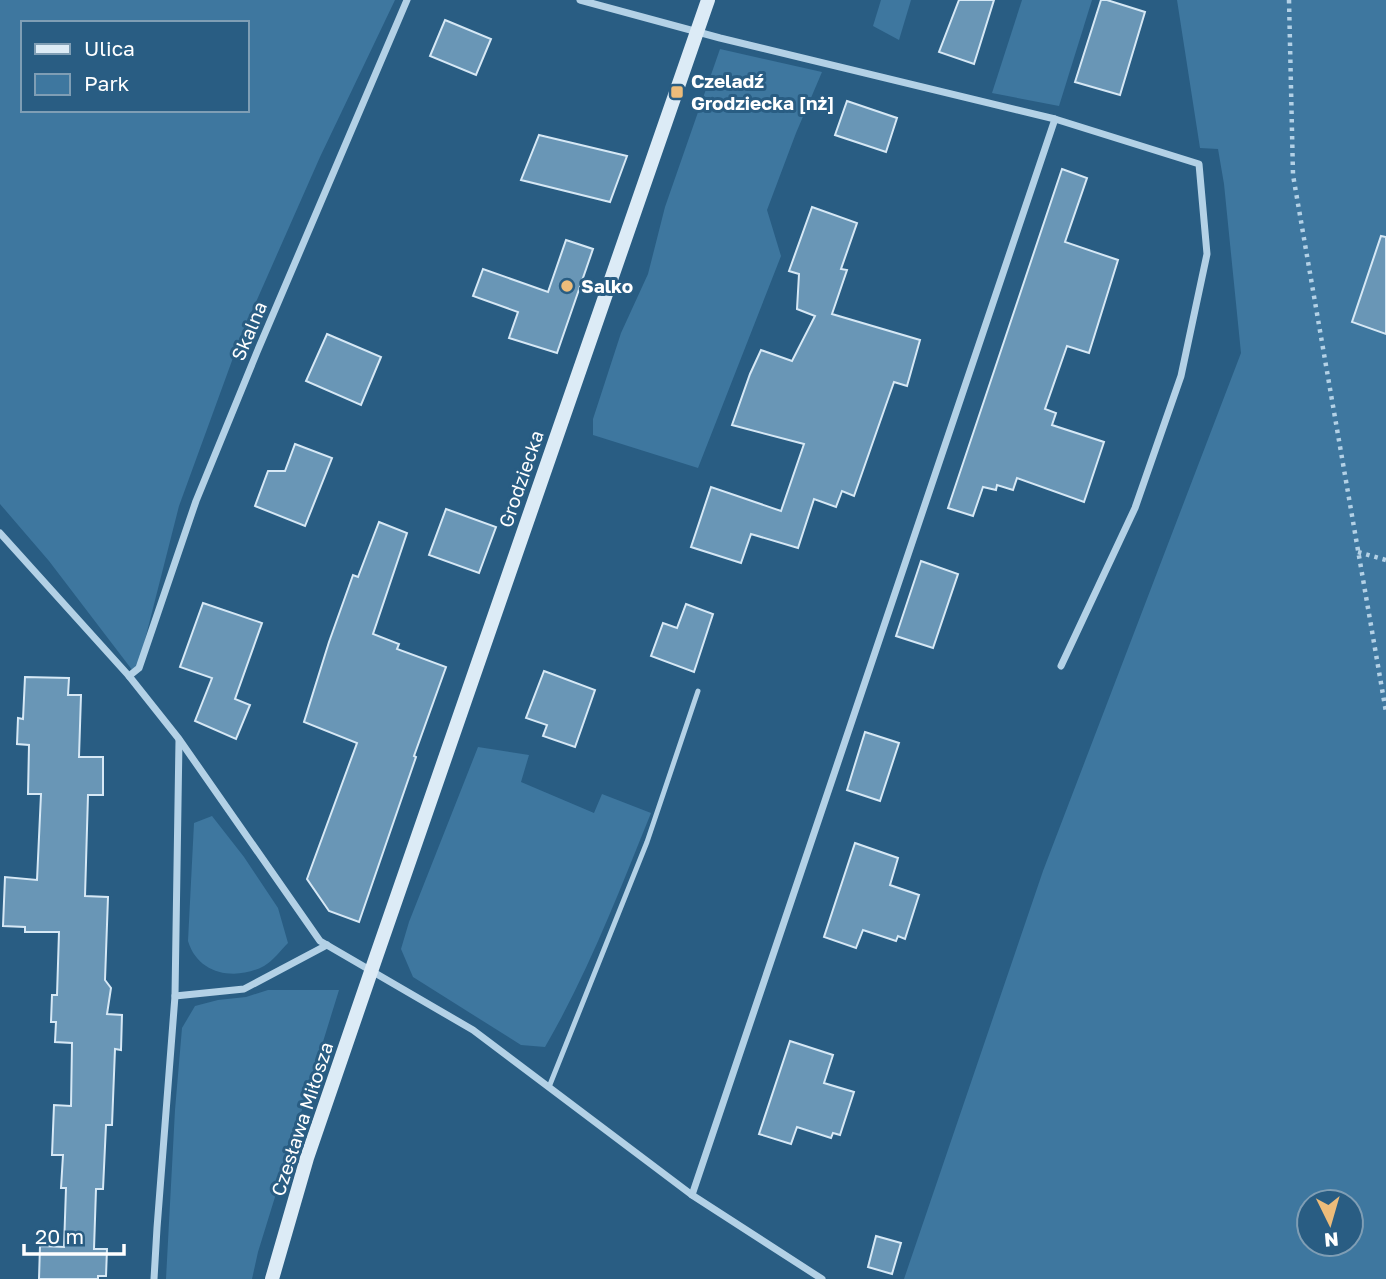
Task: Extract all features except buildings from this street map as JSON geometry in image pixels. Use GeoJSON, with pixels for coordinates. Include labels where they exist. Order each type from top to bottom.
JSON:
{"type":"FeatureCollection","features":[{"type":"Feature","properties":{"kind":"street","name":"Skalna"},"geometry":{"type":"LineString","coordinates":[[129,676],[139,668],[196,501],[407,0]]}},
{"type":"Feature","properties":{"kind":"street"},"geometry":{"type":"LineString","coordinates":[[580,0],[697,32],[1055,119],[1199,164],[1207,254],[1181,376],[1135,508],[1061,666]]}},
{"type":"Feature","properties":{"kind":"street","name":"Grodziecka"},"geometry":{"type":"LineString","coordinates":[[371,971],[708,0]]}},
{"type":"Feature","properties":{"kind":"street"},"geometry":{"type":"LineString","coordinates":[[692,1195],[1055,119]]}},
{"type":"Feature","properties":{"kind":"street"},"geometry":{"type":"LineString","coordinates":[[0,533],[129,676],[179,739],[320,941],[473,1030],[692,1195],[822,1279]]}},
{"type":"Feature","properties":{"kind":"street"},"geometry":{"type":"LineString","coordinates":[[154,1279],[175,996],[179,739]]}},
{"type":"Feature","properties":{"kind":"street"},"geometry":{"type":"LineString","coordinates":[[175,996],[244,989],[327,946]]}},
{"type":"Feature","properties":{"kind":"street","name":"Czesława Miłosza"},"geometry":{"type":"LineString","coordinates":[[272,1279],[307,1158],[371,971]]}},
{"type":"Feature","properties":{"kind":"lane"},"geometry":{"type":"LineString","coordinates":[[549,1087],[647,842],[698,691]]}},
{"type":"Feature","properties":{"kind":"path"},"geometry":{"type":"LineString","coordinates":[[1289,0],[1293,176],[1386,712]]}},
{"type":"Feature","properties":{"kind":"path"},"geometry":{"type":"LineString","coordinates":[[1358,552],[1386,560]]}},
{"type":"Feature","properties":{"kind":"green space"},"geometry":{"type":"Polygon","coordinates":[[[0,0],[395,0],[320,157],[241,336],[179,506],[136,675],[49,561],[0,504],[0,0]]]}},
{"type":"Feature","properties":{"kind":"green space"},"geometry":{"type":"Polygon","coordinates":[[[881,0],[911,0],[899,40],[873,26],[881,0]]]}},
{"type":"Feature","properties":{"kind":"green space"},"geometry":{"type":"Polygon","coordinates":[[[1022,0],[1092,0],[1059,106],[992,93],[1022,0]]]}},
{"type":"Feature","properties":{"kind":"green space"},"geometry":{"type":"Polygon","coordinates":[[[1177,0],[1386,0],[1386,1279],[904,1279],[1043,871],[1241,353],[1218,149],[1200,148],[1177,0]]]}},
{"type":"Feature","properties":{"kind":"green space"},"geometry":{"type":"Polygon","coordinates":[[[720,49],[822,72],[767,210],[781,256],[698,468],[593,435],[593,419],[621,333],[648,274],[665,207],[720,49]]]}},
{"type":"Feature","properties":{"kind":"green space"},"geometry":{"type":"Polygon","coordinates":[[[478,747],[529,755],[521,782],[594,813],[602,794],[651,813],[589,961],[545,1047],[521,1045],[413,977],[401,949],[409,922],[478,747]]]}},
{"type":"Feature","properties":{"kind":"green space"},"geometry":{"type":"Polygon","coordinates":[[[212,816],[244,857],[278,908],[288,943],[267,964],[253,971],[230,974],[209,968],[193,952],[188,941],[194,823],[212,816]]]}},
{"type":"Feature","properties":{"kind":"green space"},"geometry":{"type":"Polygon","coordinates":[[[268,990],[339,990],[252,1279],[166,1279],[182,1028],[195,1006],[246,997],[268,990]]]}},
{"type":"Feature","properties":{"kind":"place","name":"Czeladź Grodziecka [nż]"},"geometry":{"type":"Point","coordinates":[677,92]}},
{"type":"Feature","properties":{"kind":"place","name":"Salko"},"geometry":{"type":"Point","coordinates":[567,286]}}]}
